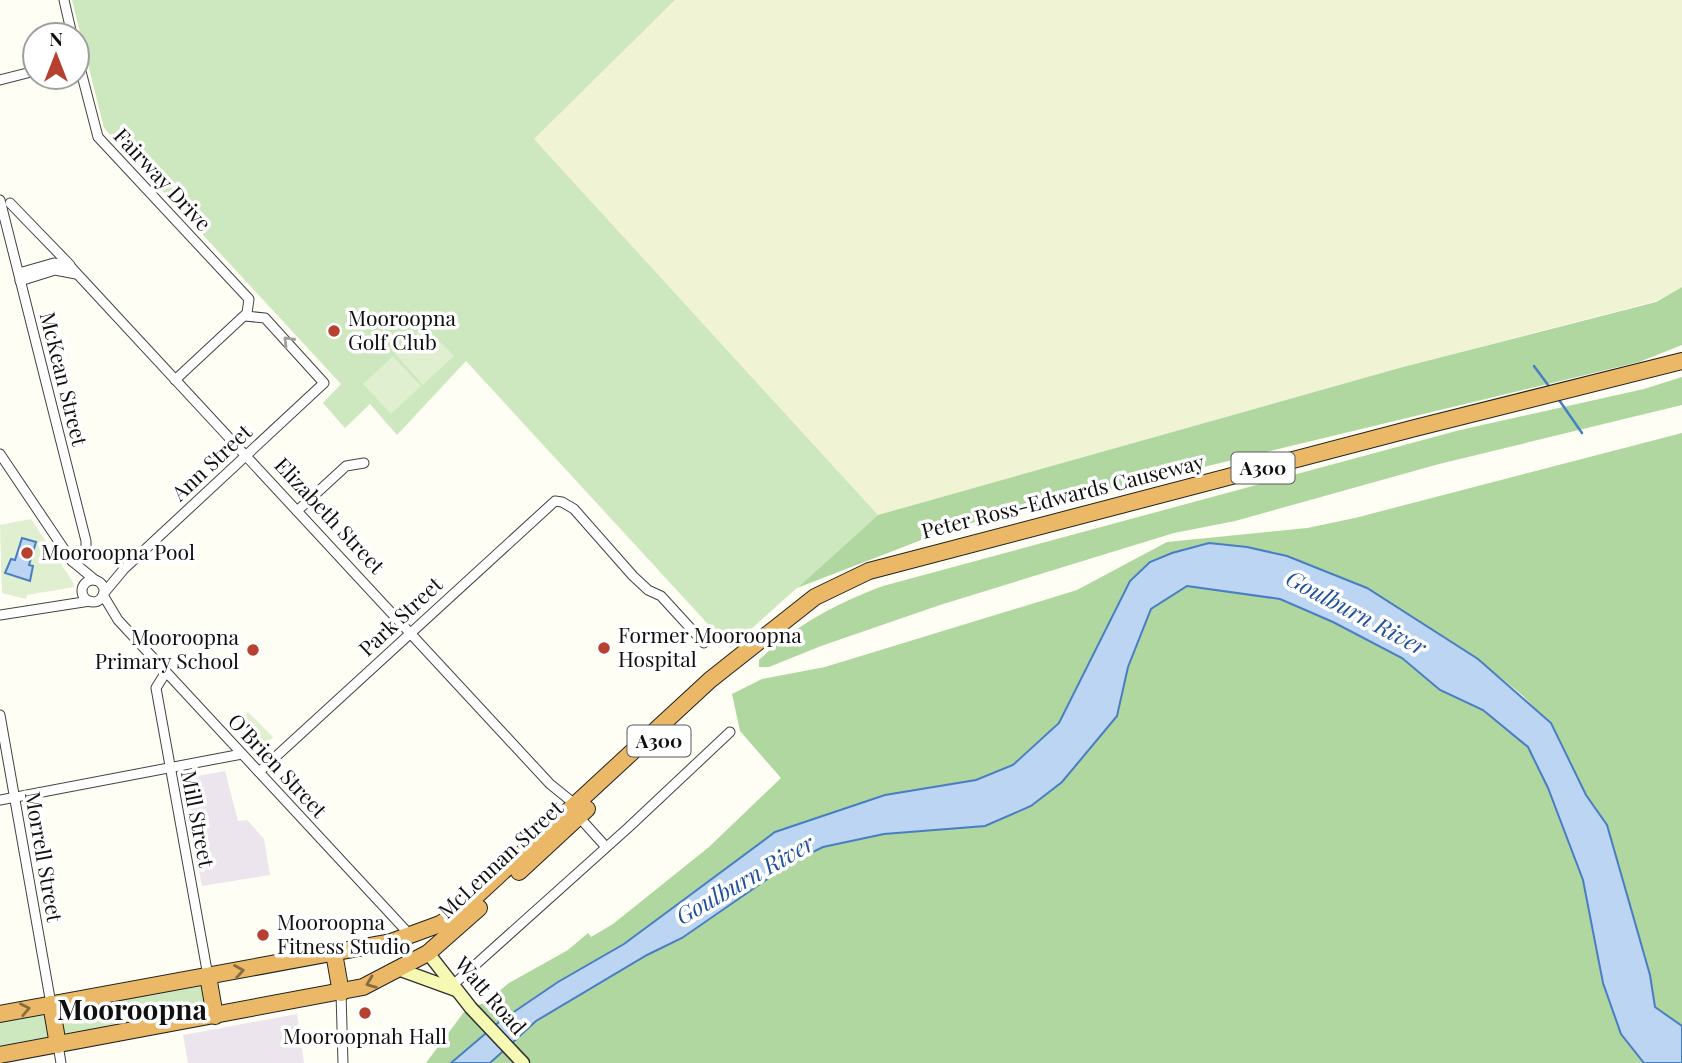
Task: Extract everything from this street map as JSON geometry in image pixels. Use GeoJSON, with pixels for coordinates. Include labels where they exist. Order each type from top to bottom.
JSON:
{"type":"FeatureCollection","features":[{"type":"Feature","properties":{"kind":"highway","name":"Peter Ross-Edwards Causeway"},"geometry":{"type":"LineString","coordinates":[[758,642],[815,597],[850,578],[914,557],[1503,406],[1606,383],[1682,361]]}},
{"type":"Feature","properties":{"kind":"highway","name":"McLennan Street"},"geometry":{"type":"LineString","coordinates":[[0,1055],[341,993],[401,970],[428,953],[574,814],[582,799],[710,680],[758,642]]}},
{"type":"Feature","properties":{"kind":"highway","name":"McLennan Street"},"geometry":{"type":"LineString","coordinates":[[0,1014],[334,953],[411,936],[459,912],[718,686],[736,662]]}},
{"type":"Feature","properties":{"kind":"highway"},"geometry":{"type":"LineString","coordinates":[[411,936],[428,953]]}},
{"type":"Feature","properties":{"kind":"highway"},"geometry":{"type":"LineString","coordinates":[[334,953],[341,993]]}},
{"type":"Feature","properties":{"kind":"highway"},"geometry":{"type":"LineString","coordinates":[[208,976],[215,1016]]}},
{"type":"Feature","properties":{"kind":"highway"},"geometry":{"type":"LineString","coordinates":[[51,1004],[58,1045]]}},
{"type":"Feature","properties":{"kind":"street"},"geometry":{"type":"LineString","coordinates":[[64,0],[69,21]]}},
{"type":"Feature","properties":{"kind":"street"},"geometry":{"type":"LineString","coordinates":[[0,80],[21,75]]}},
{"type":"Feature","properties":{"kind":"street","name":"Fairway Drive"},"geometry":{"type":"LineString","coordinates":[[86,91],[99,138],[248,298],[246,313]]}},
{"type":"Feature","properties":{"kind":"street","name":"McKean Street"},"geometry":{"type":"LineString","coordinates":[[0,200],[86,541],[86,550],[72,561]]}},
{"type":"Feature","properties":{"kind":"street","name":"Elizabeth Street"},"geometry":{"type":"LineString","coordinates":[[10,203],[54,246],[77,275],[606,847]]}},
{"type":"Feature","properties":{"kind":"street"},"geometry":{"type":"LineString","coordinates":[[20,277],[64,263],[77,275]]}},
{"type":"Feature","properties":{"kind":"street"},"geometry":{"type":"LineString","coordinates":[[175,380],[246,313]]}},
{"type":"Feature","properties":{"kind":"street","name":"Ann Street"},"geometry":{"type":"LineString","coordinates":[[96,581],[113,577],[124,569],[324,383],[264,317],[246,313]]}},
{"type":"Feature","properties":{"kind":"street"},"geometry":{"type":"LineString","coordinates":[[0,454],[72,561],[85,598],[91,602]]}},
{"type":"Feature","properties":{"kind":"street"},"geometry":{"type":"LineString","coordinates":[[297,511],[346,467],[365,463]]}},
{"type":"Feature","properties":{"kind":"street","name":"Park Street"},"geometry":{"type":"LineString","coordinates":[[259,772],[548,504],[561,501],[572,508],[645,587],[661,596],[704,643]]}},
{"type":"Feature","properties":{"kind":"street"},"geometry":{"type":"LineString","coordinates":[[0,615],[59,604],[91,602],[104,594],[103,587],[72,561]]}},
{"type":"Feature","properties":{"kind":"street","name":"Ann Street"},"geometry":{"type":"LineString","coordinates":[[104,594],[124,569]]}},
{"type":"Feature","properties":{"kind":"street"},"geometry":{"type":"LineString","coordinates":[[59,604],[83,589],[88,581],[96,581]]}},
{"type":"Feature","properties":{"kind":"street","name":"O'Brien Street"},"geometry":{"type":"LineString","coordinates":[[104,594],[118,620]]}},
{"type":"Feature","properties":{"kind":"street","name":"O'Brien Street"},"geometry":{"type":"LineString","coordinates":[[91,602],[118,620],[411,936]]}},
{"type":"Feature","properties":{"kind":"street","name":"Mill Street"},"geometry":{"type":"LineString","coordinates":[[166,672],[156,688],[208,976]]}},
{"type":"Feature","properties":{"kind":"street","name":"Morrell Street"},"geometry":{"type":"LineString","coordinates":[[0,715],[51,1004]]}},
{"type":"Feature","properties":{"kind":"street"},"geometry":{"type":"LineString","coordinates":[[401,970],[458,989],[730,732]]}},
{"type":"Feature","properties":{"kind":"street"},"geometry":{"type":"LineString","coordinates":[[0,800],[242,754]]}},
{"type":"Feature","properties":{"kind":"street","name":"Elizabeth Street"},"geometry":{"type":"LineString","coordinates":[[550,785],[570,801],[582,799]]}},
{"type":"Feature","properties":{"kind":"street","name":"Watt Road"},"geometry":{"type":"LineString","coordinates":[[428,953],[472,1009],[523,1063]]}},
{"type":"Feature","properties":{"kind":"street"},"geometry":{"type":"LineString","coordinates":[[341,993],[343,1063]]}},
{"type":"Feature","properties":{"kind":"street"},"geometry":{"type":"LineString","coordinates":[[58,1045],[61,1063]]}},
{"type":"Feature","properties":{"kind":"shaded area"},"geometry":{"type":"Polygon","coordinates":[[[225,771],[238,821],[247,820],[264,839],[270,875],[202,886],[182,779],[225,771]]]}},
{"type":"Feature","properties":{"kind":"shaded area"},"geometry":{"type":"Polygon","coordinates":[[[297,1014],[304,1063],[188,1063],[183,1035],[297,1014]]]}},
{"type":"Feature","properties":{"kind":"green space","name":"Mooroopna Golf Club"},"geometry":{"type":"Polygon","coordinates":[[[72,0],[675,0],[534,139],[878,515],[730,648],[466,361],[397,435],[370,404],[345,428],[323,403],[341,384],[104,128],[91,76],[91,21],[77,21],[72,0]]]}},
{"type":"Feature","properties":{"kind":"green space"},"geometry":{"type":"Polygon","coordinates":[[[675,0],[1682,0],[1682,287],[1656,301],[1403,367],[878,515],[534,139],[675,0]]]}},
{"type":"Feature","properties":{"kind":"green space"},"geometry":{"type":"Polygon","coordinates":[[[1682,287],[1682,345],[1639,362],[955,527],[797,588],[878,515],[1403,367],[1656,302],[1682,287]]]}},
{"type":"Feature","properties":{"kind":"green space"},"geometry":{"type":"Polygon","coordinates":[[[425,326],[454,356],[423,385],[395,354],[425,326]]]}},
{"type":"Feature","properties":{"kind":"green space"},"geometry":{"type":"Polygon","coordinates":[[[393,356],[421,386],[391,414],[363,384],[393,356]]]}},
{"type":"Feature","properties":{"kind":"green space"},"geometry":{"type":"Polygon","coordinates":[[[1682,377],[1682,405],[1439,464],[1235,521],[1174,533],[940,605],[769,667],[759,667],[759,660],[802,626],[832,608],[883,586],[1460,430],[1644,389],[1682,377]]]}},
{"type":"Feature","properties":{"kind":"green space"},"geometry":{"type":"Polygon","coordinates":[[[1682,433],[1682,1026],[1655,1007],[1650,975],[1607,825],[1586,795],[1550,723],[1522,695],[1478,659],[1367,588],[1172,553],[1150,562],[1130,581],[1059,723],[1013,765],[976,780],[885,795],[775,832],[624,944],[558,982],[451,1063],[426,1063],[464,1012],[487,1001],[509,983],[568,950],[588,933],[591,937],[613,924],[709,847],[781,778],[740,731],[732,694],[762,679],[825,667],[1077,590],[1167,542],[1307,528],[1355,518],[1682,433]]]}},
{"type":"Feature","properties":{"kind":"green space","name":"Mooroopna Pool"},"geometry":{"type":"Polygon","coordinates":[[[31,519],[74,587],[27,595],[26,599],[2,593],[0,525],[31,519]]]}},
{"type":"Feature","properties":{"kind":"green space"},"geometry":{"type":"Polygon","coordinates":[[[1187,586],[1280,599],[1333,622],[1402,658],[1440,690],[1483,710],[1528,747],[1548,788],[1583,880],[1603,983],[1644,1063],[490,1063],[536,1021],[647,955],[682,938],[792,862],[823,847],[884,834],[985,826],[1117,717],[1128,667],[1151,609],[1187,586]]]}},
{"type":"Feature","properties":{"kind":"green space"},"geometry":{"type":"Polygon","coordinates":[[[248,712],[273,737],[262,749],[237,723],[248,712]]]}},
{"type":"Feature","properties":{"kind":"green space"},"geometry":{"type":"Polygon","coordinates":[[[203,983],[207,1010],[60,1038],[57,1010],[203,983]]]}},
{"type":"Feature","properties":{"kind":"green space"},"geometry":{"type":"Polygon","coordinates":[[[48,1010],[52,1041],[0,1050],[0,1019],[48,1010]]]}},
{"type":"Feature","properties":{"kind":"water"},"geometry":{"type":"Polygon","coordinates":[[[22,538],[36,542],[29,565],[33,566],[30,581],[5,573],[11,559],[15,560],[22,538]]]}},
{"type":"Feature","properties":{"kind":"water","name":"Goulburn River"},"geometry":{"type":"Polygon","coordinates":[[[1209,543],[1247,547],[1287,556],[1367,588],[1478,659],[1551,723],[1586,795],[1607,825],[1650,975],[1655,1007],[1682,1026],[1682,1063],[1644,1063],[1621,1034],[1603,983],[1583,880],[1548,788],[1528,747],[1483,710],[1440,690],[1402,658],[1333,622],[1280,599],[1187,586],[1151,609],[1128,667],[1117,716],[1062,782],[1031,806],[985,826],[884,834],[823,847],[792,862],[682,938],[647,955],[536,1021],[490,1063],[451,1063],[499,1022],[558,982],[624,944],[775,832],[885,795],[976,780],[1013,765],[1059,723],[1130,581],[1150,562],[1209,543]]]}},
{"type":"Feature","properties":{"kind":"waterway"},"geometry":{"type":"LineString","coordinates":[[1534,366],[1551,389]]}},
{"type":"Feature","properties":{"kind":"waterway"},"geometry":{"type":"LineString","coordinates":[[1557,397],[1582,433]]}},
{"type":"Feature","properties":{"kind":"place","name":"Mooroopna Golf Club"},"geometry":{"type":"Point","coordinates":[334,331]}},
{"type":"Feature","properties":{"kind":"place","name":"Mooroopna Pool"},"geometry":{"type":"Point","coordinates":[27,553]}},
{"type":"Feature","properties":{"kind":"place","name":"Former Mooroopna Hospital"},"geometry":{"type":"Point","coordinates":[604,648]}},
{"type":"Feature","properties":{"kind":"place","name":"Mooroopna Primary School"},"geometry":{"type":"Point","coordinates":[253,650]}},
{"type":"Feature","properties":{"kind":"place","name":"Mooroopna Fitness Studio"},"geometry":{"type":"Point","coordinates":[263,935]}},
{"type":"Feature","properties":{"kind":"place","name":"Mooroopnah Hall"},"geometry":{"type":"Point","coordinates":[365,1013]}},
{"type":"Feature","properties":{"kind":"district","name":"Mooroopna"},"geometry":{"type":"Point","coordinates":[132,1010]}}]}
